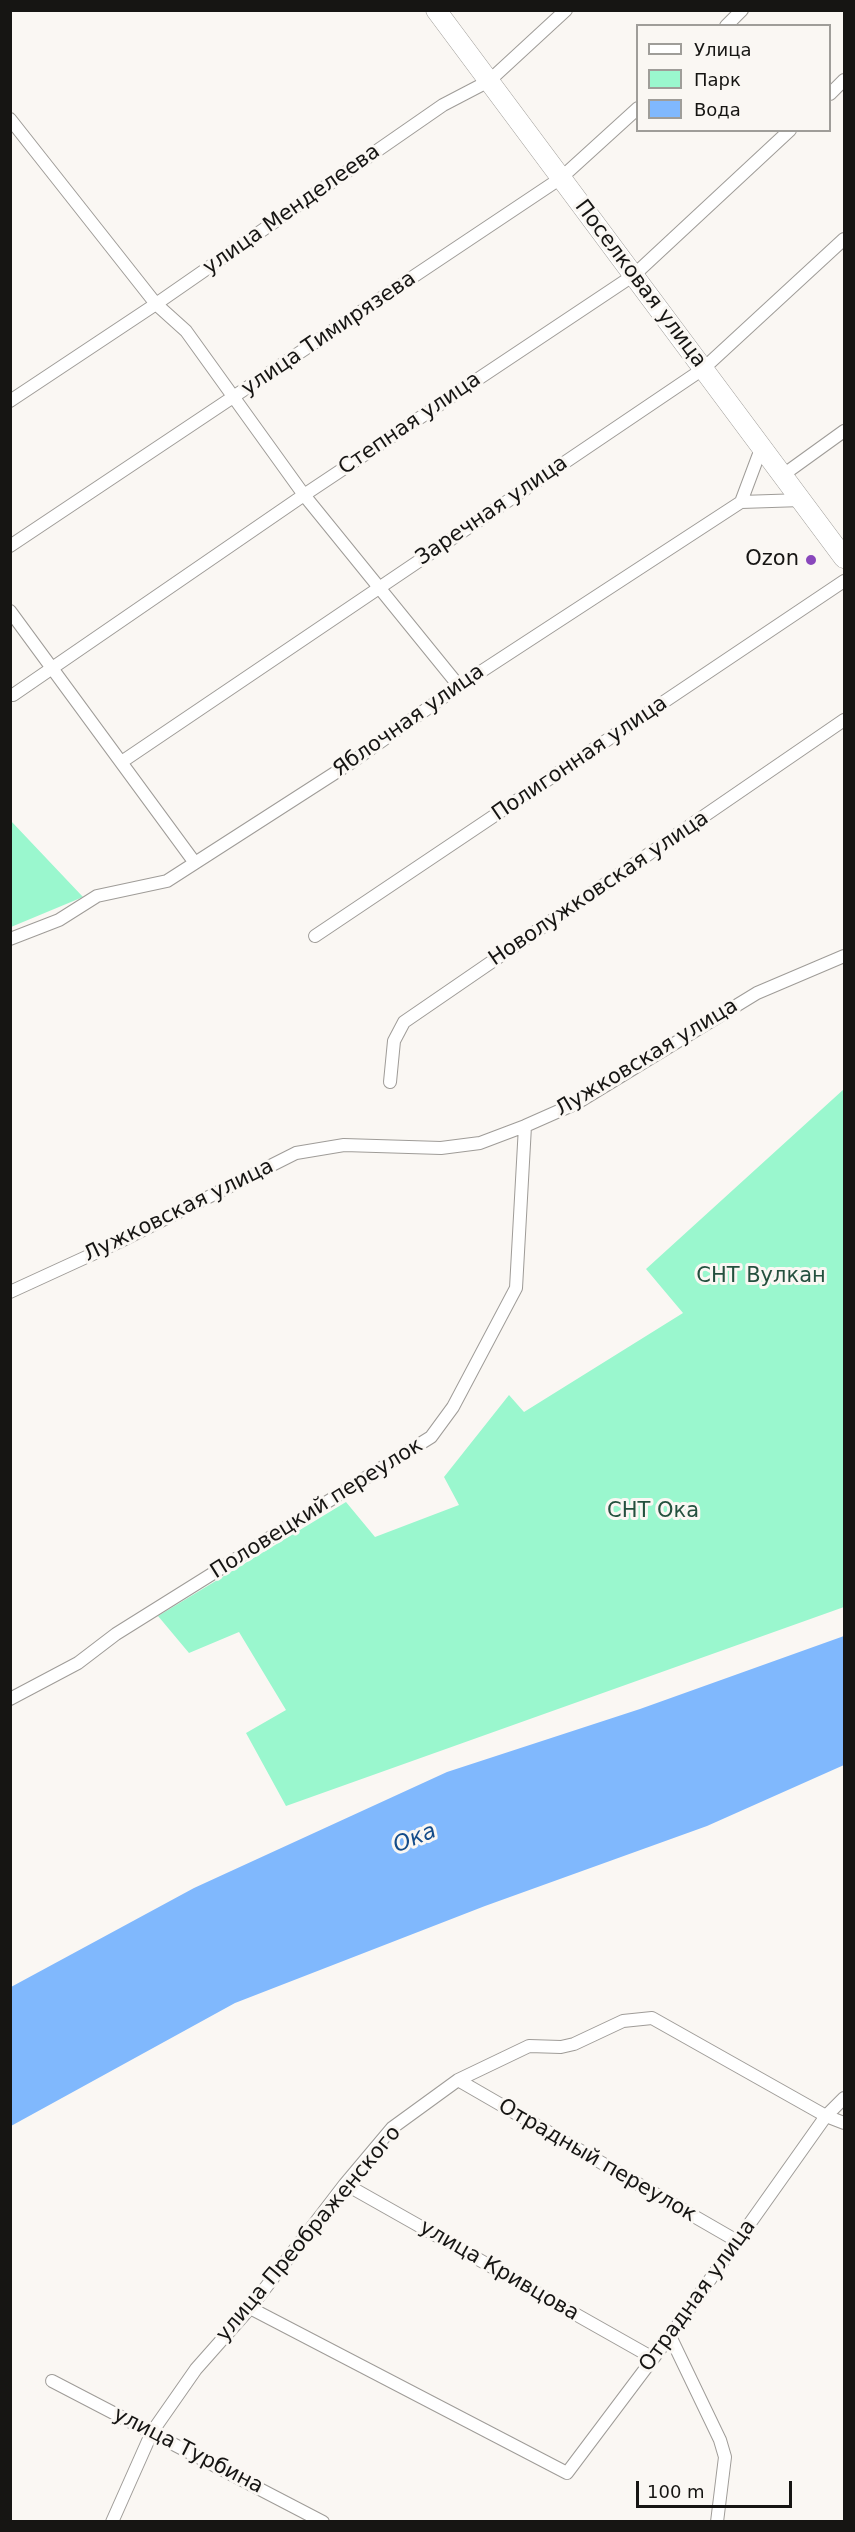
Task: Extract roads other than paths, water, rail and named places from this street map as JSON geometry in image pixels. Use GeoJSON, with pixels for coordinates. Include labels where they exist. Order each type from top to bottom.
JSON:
{"type":"FeatureCollection","features":[{"type":"Feature","properties":{"kind":"highway","name":"Поселковая улица"},"geometry":{"type":"LineString","coordinates":[[436,10],[844,558]]}},
{"type":"Feature","properties":{"kind":"street","name":"улица Менделеева"},"geometry":{"type":"LineString","coordinates":[[10,401],[156,304],[443,105],[489,81],[566,10]]}},
{"type":"Feature","properties":{"kind":"street"},"geometry":{"type":"LineString","coordinates":[[728,24],[742,10]]}},
{"type":"Feature","properties":{"kind":"street"},"geometry":{"type":"LineString","coordinates":[[831,93],[844,80]]}},
{"type":"Feature","properties":{"kind":"street","name":"улица Тимирязева"},"geometry":{"type":"LineString","coordinates":[[10,546],[561,178],[636,110]]}},
{"type":"Feature","properties":{"kind":"street"},"geometry":{"type":"LineString","coordinates":[[10,119],[156,304],[186,331],[304,495],[459,686]]}},
{"type":"Feature","properties":{"kind":"street","name":"Степная улица"},"geometry":{"type":"LineString","coordinates":[[13,695],[304,495],[634,275],[788,132]]}},
{"type":"Feature","properties":{"kind":"street","name":"Заречная улица"},"geometry":{"type":"LineString","coordinates":[[123,761],[703,369],[844,239]]}},
{"type":"Feature","properties":{"kind":"street"},"geometry":{"type":"LineString","coordinates":[[783,475],[844,431]]}},
{"type":"Feature","properties":{"kind":"street"},"geometry":{"type":"LineString","coordinates":[[762,446],[741,502],[802,500]]}},
{"type":"Feature","properties":{"kind":"street","name":"Яблочная улица"},"geometry":{"type":"LineString","coordinates":[[10,939],[59,920],[97,896],[167,881],[352,762],[459,686],[741,502]]}},
{"type":"Feature","properties":{"kind":"street","name":"Полигонная улица"},"geometry":{"type":"LineString","coordinates":[[315,936],[844,581]]}},
{"type":"Feature","properties":{"kind":"street"},"geometry":{"type":"LineString","coordinates":[[10,611],[123,761],[195,863]]}},
{"type":"Feature","properties":{"kind":"street","name":"Новолужковская улица"},"geometry":{"type":"LineString","coordinates":[[390,1082],[394,1041],[404,1022],[844,720]]}},
{"type":"Feature","properties":{"kind":"street","name":"Лужковская улица"},"geometry":{"type":"LineString","coordinates":[[10,1292],[119,1242],[296,1153],[344,1145],[441,1148],[480,1143],[525,1126],[577,1103],[757,993],[844,956]]}},
{"type":"Feature","properties":{"kind":"street","name":"Половецкий переулок"},"geometry":{"type":"LineString","coordinates":[[10,1699],[78,1663],[116,1634],[431,1437],[453,1407],[516,1288],[525,1126]]}},
{"type":"Feature","properties":{"kind":"street","name":"улица Преображенского"},"geometry":{"type":"LineString","coordinates":[[112,2522],[152,2432],[196,2369],[250,2308],[345,2184],[392,2128],[458,2080],[529,2046],[561,2047],[574,2044],[623,2021],[652,2019],[826,2116]]}},
{"type":"Feature","properties":{"kind":"street","name":"Отрадный переулок"},"geometry":{"type":"LineString","coordinates":[[458,2080],[737,2241]]}},
{"type":"Feature","properties":{"kind":"street","name":"Отрадная улица"},"geometry":{"type":"LineString","coordinates":[[250,2308],[567,2473],[670,2336],[826,2116],[844,2098]]}},
{"type":"Feature","properties":{"kind":"street"},"geometry":{"type":"LineString","coordinates":[[826,2116],[844,2123]]}},
{"type":"Feature","properties":{"kind":"street","name":"улица Кривцова"},"geometry":{"type":"LineString","coordinates":[[345,2184],[653,2358]]}},
{"type":"Feature","properties":{"kind":"street"},"geometry":{"type":"LineString","coordinates":[[670,2336],[720,2440],[725,2457],[717,2522]]}},
{"type":"Feature","properties":{"kind":"street","name":"улица Турбина"},"geometry":{"type":"LineString","coordinates":[[52,2381],[323,2522]]}},
{"type":"Feature","properties":{"kind":"water","name":"Ока"},"geometry":{"type":"Polygon","coordinates":[[[844,1636],[844,1765],[707,1826],[485,1906],[235,2003],[11,2126],[11,1987],[194,1888],[447,1772],[640,1709],[844,1636]]]}},
{"type":"Feature","properties":{"kind":"place","name":"Ozon"},"geometry":{"type":"Point","coordinates":[811,560]}},
{"type":"Feature","properties":{"kind":"park label","name":"СНТ Вулкан"},"geometry":{"type":"Point","coordinates":[761,1277]}},
{"type":"Feature","properties":{"kind":"park label","name":"СНТ Ока"},"geometry":{"type":"Point","coordinates":[653,1512]}}]}
